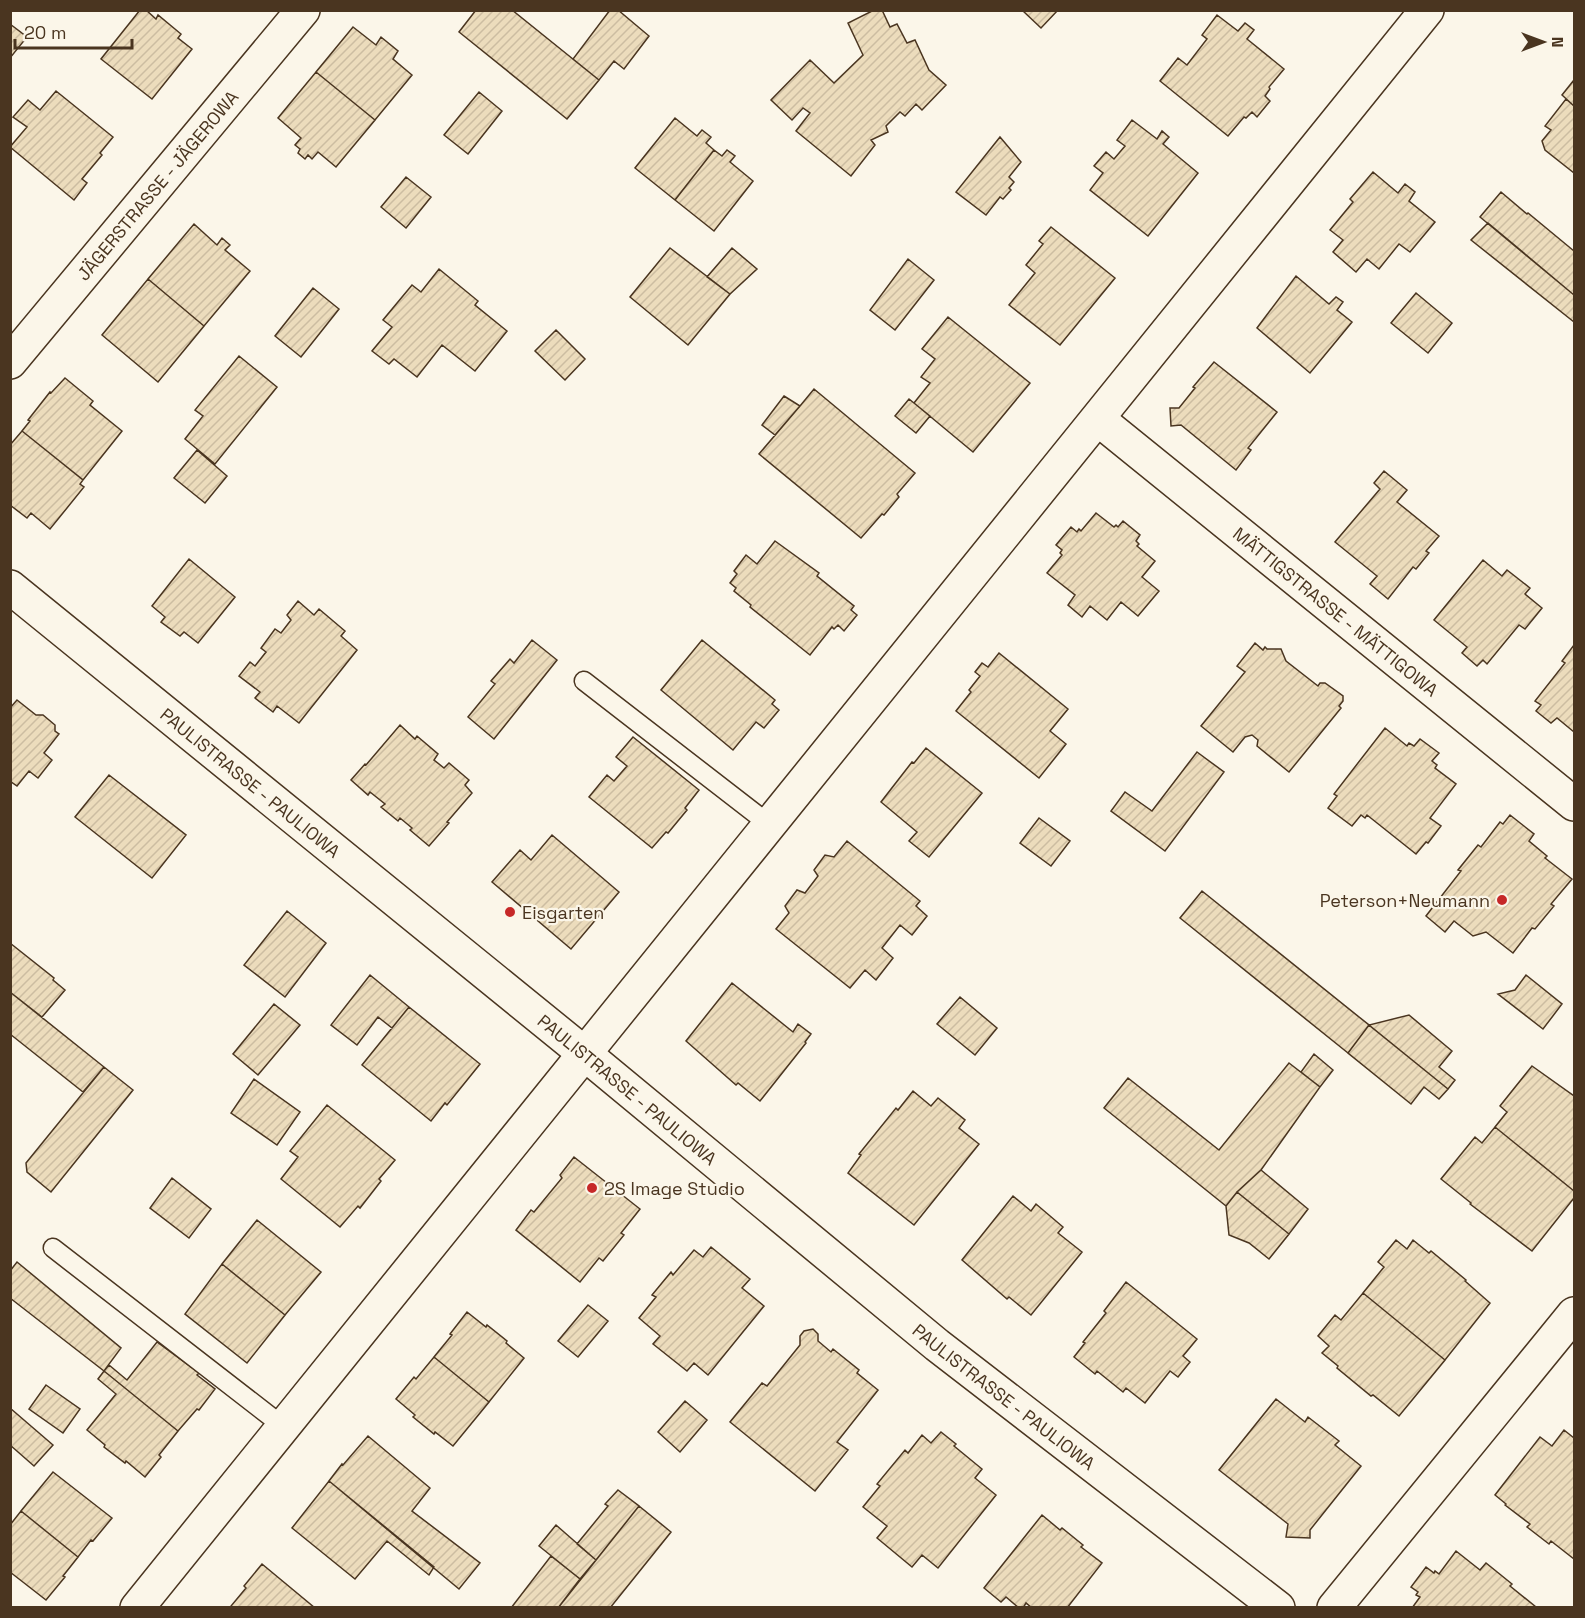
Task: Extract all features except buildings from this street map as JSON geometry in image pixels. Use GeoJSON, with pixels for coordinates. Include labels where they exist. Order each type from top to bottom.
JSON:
{"type":"FeatureCollection","features":[{"type":"Feature","properties":{"kind":"street","name":"JÄGERSTRASSE - JÄGEROWA"},"geometry":{"type":"LineString","coordinates":[[10,362],[303,10]]}},
{"type":"Feature","properties":{"kind":"street"},"geometry":{"type":"LineString","coordinates":[[137,1608],[1427,10]]}},
{"type":"Feature","properties":{"kind":"street","name":"MÄTTIGSTRASSE - MÄTTIGOWA"},"geometry":{"type":"LineString","coordinates":[[1098,419],[1575,804]]}},
{"type":"Feature","properties":{"kind":"street","name":"PAULISTRASSE - PAULIOWA"},"geometry":{"type":"LineString","coordinates":[[10,586],[585,1054],[937,1345],[1278,1608]]}},
{"type":"Feature","properties":{"kind":"street"},"geometry":{"type":"LineString","coordinates":[[1334,1608],[1575,1314]]}},
{"type":"Feature","properties":{"kind":"lane"},"geometry":{"type":"LineString","coordinates":[[584,681],[770,825]]}},
{"type":"Feature","properties":{"kind":"lane"},"geometry":{"type":"LineString","coordinates":[[53,1248],[284,1427]]}},
{"type":"Feature","properties":{"kind":"place","name":"Peterson+Neumann"},"geometry":{"type":"Point","coordinates":[1502,900]}},
{"type":"Feature","properties":{"kind":"place","name":"Eisgarten"},"geometry":{"type":"Point","coordinates":[510,912]}},
{"type":"Feature","properties":{"kind":"place","name":"2S Image Studio"},"geometry":{"type":"Point","coordinates":[592,1188]}}]}
